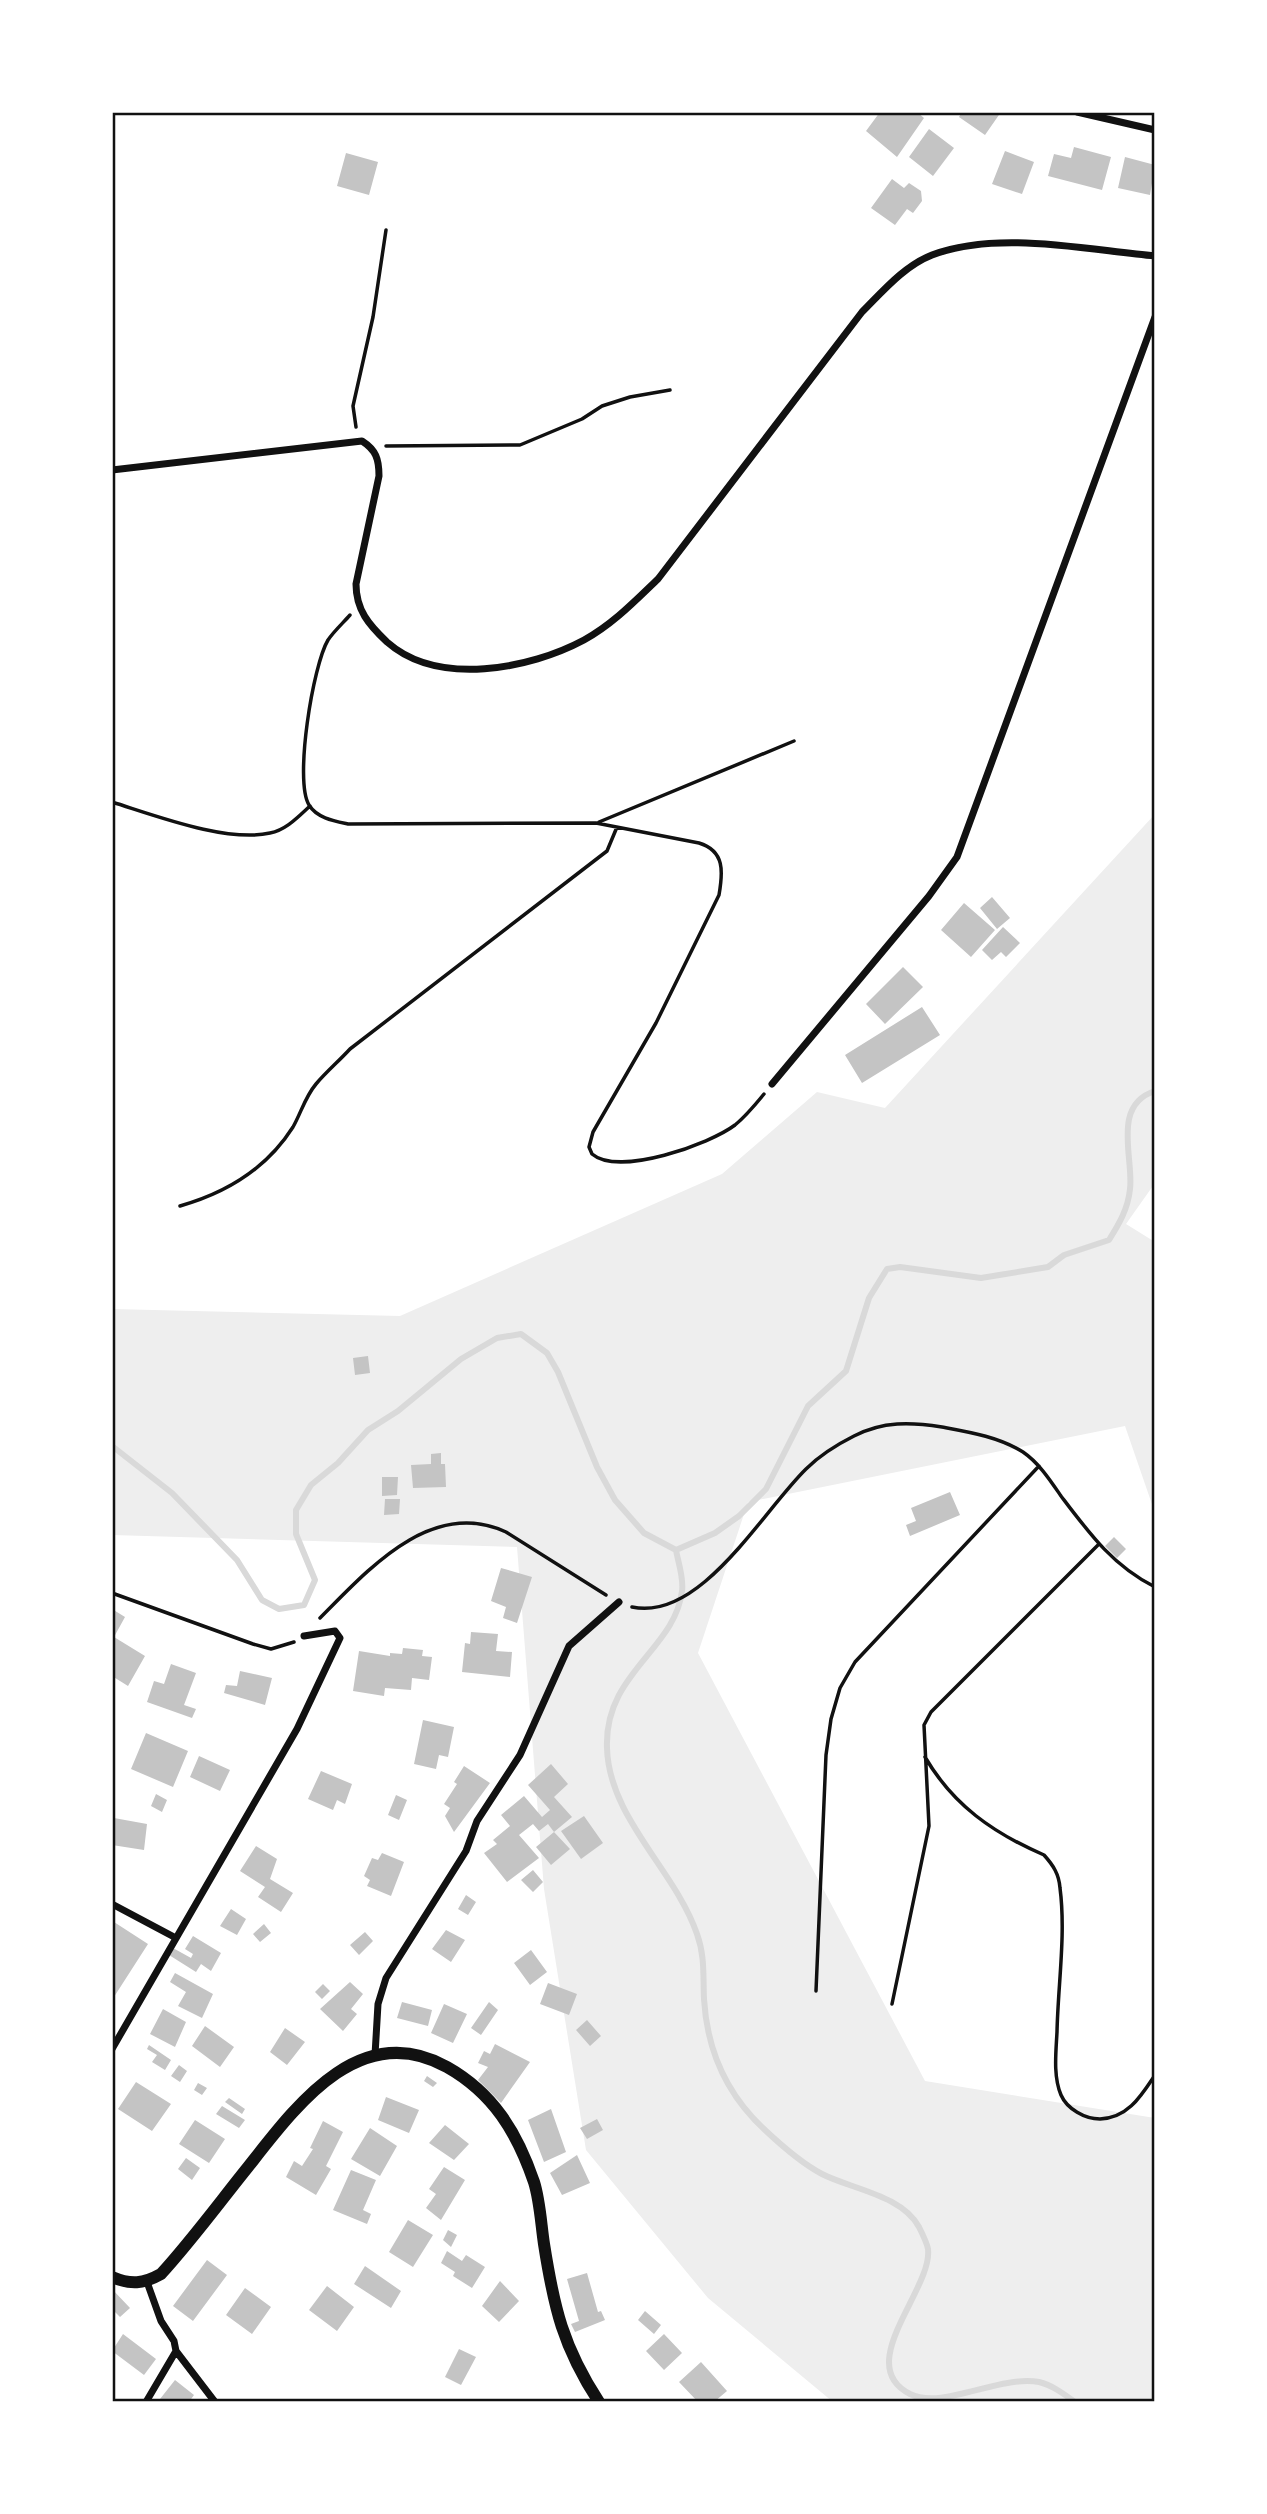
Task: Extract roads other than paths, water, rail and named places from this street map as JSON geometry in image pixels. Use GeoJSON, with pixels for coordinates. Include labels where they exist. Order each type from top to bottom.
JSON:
{"type":"FeatureCollection","features":[{"type":"Feature","properties":{"kind":"street"},"geometry":{"type":"LineString","coordinates":[[1077,112],[1155,130]]}},
{"type":"Feature","properties":{"kind":"street"},"geometry":{"type":"LineString","coordinates":[[112,470],[362,442],[372,448],[379,461],[379,476],[356,584],[359,606],[373,629],[392,646],[416,660],[440,667],[464,669],[505,665],[549,655],[585,639],[619,617],[658,579],[862,312],[895,279],[931,256],[972,245],[1016,243],[1155,257]]}},
{"type":"Feature","properties":{"kind":"street"},"geometry":{"type":"LineString","coordinates":[[772,1084],[929,895],[957,857],[1155,317]]}},
{"type":"Feature","properties":{"kind":"street"},"geometry":{"type":"LineString","coordinates":[[374,2055],[378,2004],[386,1978],[466,1851],[477,1821],[520,1755],[569,1646],[619,1602]]}},
{"type":"Feature","properties":{"kind":"street"},"geometry":{"type":"LineString","coordinates":[[112,2049],[297,1728],[340,1637],[335,1631],[304,1636]]}},
{"type":"Feature","properties":{"kind":"street"},"geometry":{"type":"LineString","coordinates":[[112,1904],[176,1938]]}},
{"type":"Feature","properties":{"kind":"street"},"geometry":{"type":"LineString","coordinates":[[112,2277],[133,2284],[147,2282],[161,2274],[293,2110],[319,2085],[343,2068],[374,2055],[396,2052],[427,2055],[466,2077],[512,2126],[535,2184],[556,2315],[567,2347],[599,2402]]}},
{"type":"Feature","properties":{"kind":"street"},"geometry":{"type":"LineString","coordinates":[[147,2282],[161,2321],[174,2342],[176,2351],[215,2402]]}},
{"type":"Feature","properties":{"kind":"street"},"geometry":{"type":"LineString","coordinates":[[146,2402],[176,2351]]}},
{"type":"Feature","properties":{"kind":"waterway"},"geometry":{"type":"LineString","coordinates":[[112,1446],[172,1493],[237,1560],[262,1600],[279,1609],[304,1605],[315,1580],[296,1534],[296,1510],[311,1485],[338,1463],[368,1430],[398,1411],[461,1359],[497,1338],[521,1334],[547,1353],[558,1372],[597,1467],[615,1500],[644,1533],[676,1550],[715,1533],[739,1516],[766,1489],[808,1406],[846,1371],[869,1298],[887,1269],[900,1267],[981,1278],[1048,1267],[1064,1255],[1109,1240],[1129,1196],[1129,1120],[1133,1108],[1141,1098],[1155,1091]]}},
{"type":"Feature","properties":{"kind":"waterway"},"geometry":{"type":"LineString","coordinates":[[676,1550],[682,1575],[682,1591],[677,1612],[616,1700],[609,1722],[607,1748],[619,1798],[687,1911],[700,1942],[706,2018],[709,2036],[721,2070],[740,2102],[771,2136],[792,2154],[822,2174],[901,2207],[919,2227],[928,2249],[926,2266],[892,2346],[889,2365],[894,2381],[910,2394],[923,2398],[955,2395],[1006,2383],[1039,2382],[1075,2402]]}}]}
